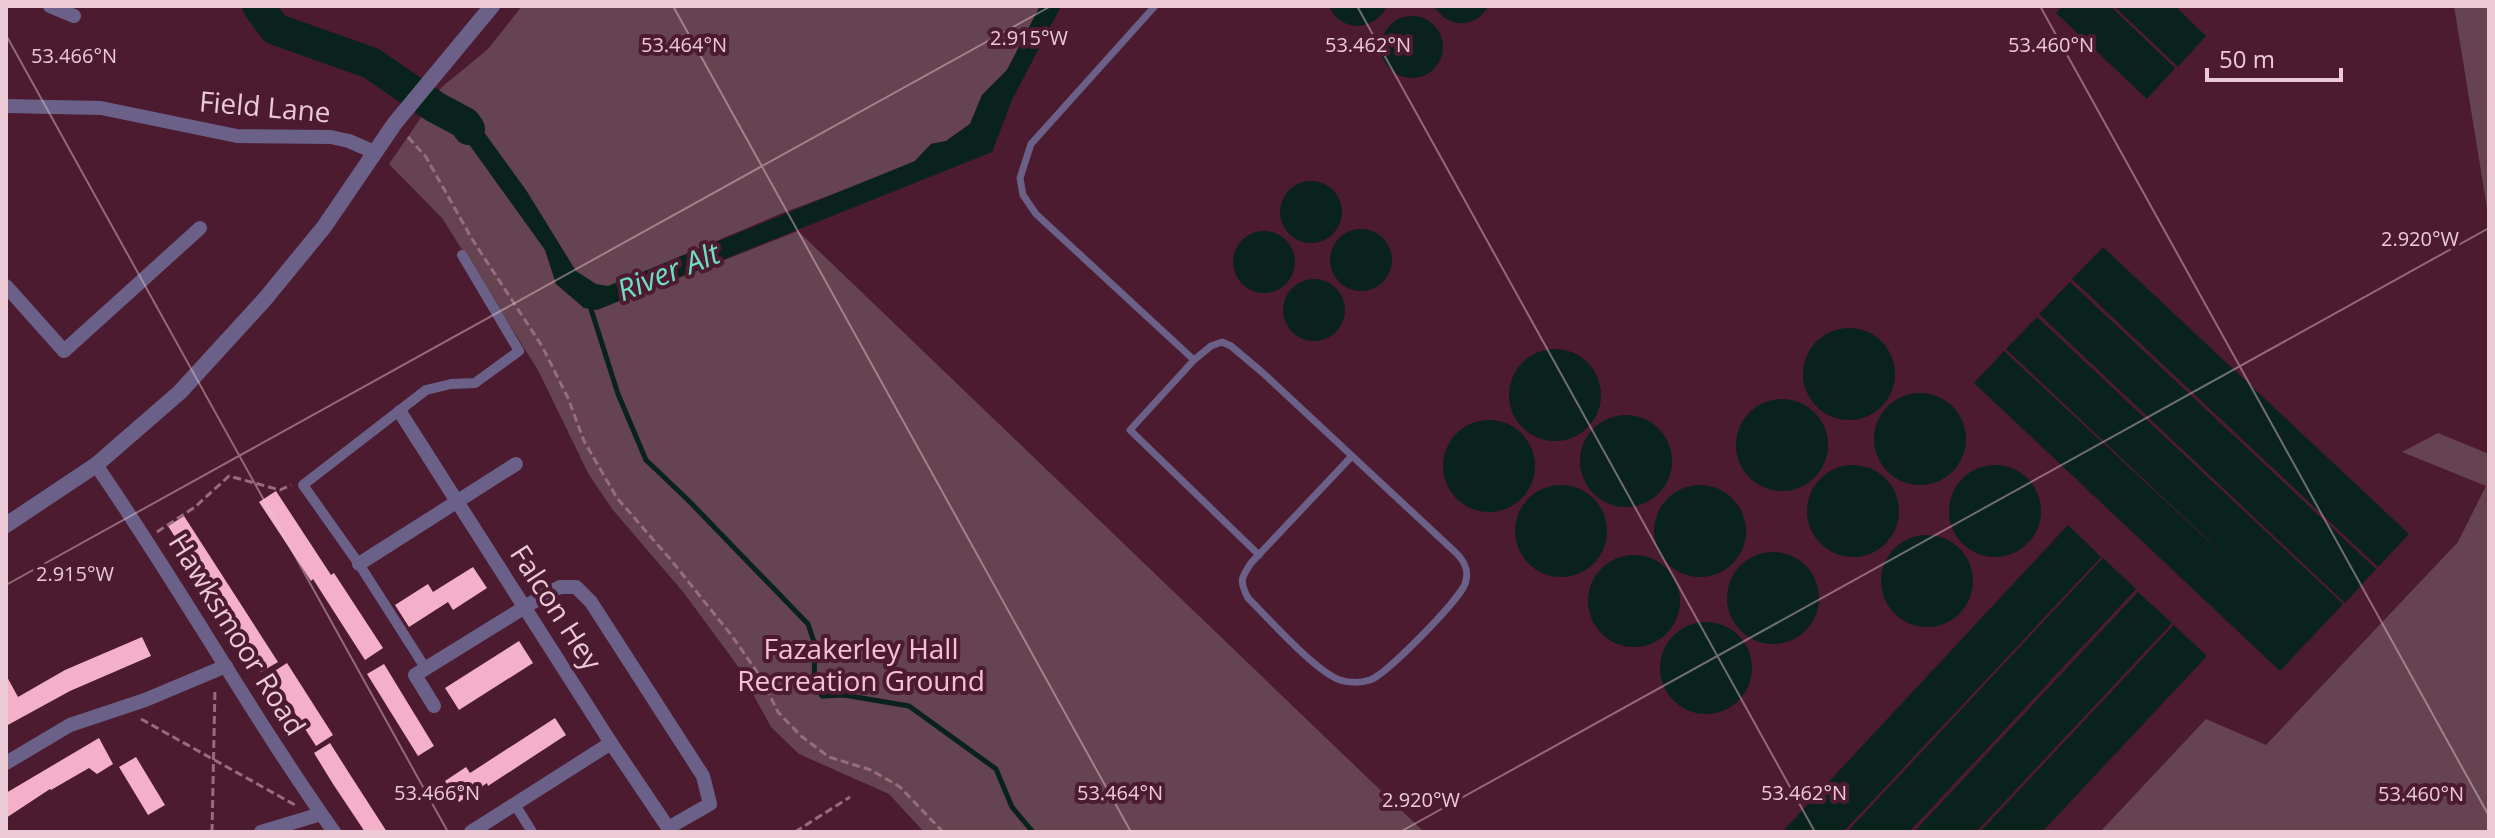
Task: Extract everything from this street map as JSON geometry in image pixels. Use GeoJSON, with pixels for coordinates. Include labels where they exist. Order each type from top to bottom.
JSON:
{"type":"FeatureCollection","features":[{"type":"Feature","properties":{"kind":"street"},"geometry":{"type":"LineString","coordinates":[[50,6],[74,16]]}},
{"type":"Feature","properties":{"kind":"street"},"geometry":{"type":"LineString","coordinates":[[6,525],[96,465],[180,392],[265,299],[324,227],[395,123],[492,6]]}},
{"type":"Feature","properties":{"kind":"street","name":"Field Lane"},"geometry":{"type":"LineString","coordinates":[[6,106],[101,108],[237,136],[331,137],[374,152]]}},
{"type":"Feature","properties":{"kind":"street"},"geometry":{"type":"LineString","coordinates":[[6,286],[64,351],[200,228]]}},
{"type":"Feature","properties":{"kind":"street"},"geometry":{"type":"LineString","coordinates":[[426,669],[359,564],[303,485],[426,390],[451,384],[475,383],[519,351],[462,255]]}},
{"type":"Feature","properties":{"kind":"street","name":"Falcon Hey"},"geometry":{"type":"LineString","coordinates":[[400,412],[670,830]]}},
{"type":"Feature","properties":{"kind":"street"},"geometry":{"type":"LineString","coordinates":[[359,564],[516,464]]}},
{"type":"Feature","properties":{"kind":"street","name":"Hawksmoor Road"},"geometry":{"type":"LineString","coordinates":[[96,465],[147,539],[334,832]]}},
{"type":"Feature","properties":{"kind":"street"},"geometry":{"type":"LineString","coordinates":[[434,706],[415,675],[560,587],[576,587],[591,602],[703,776],[710,804],[670,830]]}},
{"type":"Feature","properties":{"kind":"street"},"geometry":{"type":"LineString","coordinates":[[6,763],[70,725],[145,700],[226,666]]}},
{"type":"Feature","properties":{"kind":"street"},"geometry":{"type":"LineString","coordinates":[[471,832],[611,743]]}},
{"type":"Feature","properties":{"kind":"street"},"geometry":{"type":"LineString","coordinates":[[514,803],[532,832]]}},
{"type":"Feature","properties":{"kind":"street"},"geometry":{"type":"LineString","coordinates":[[261,832],[321,814]]}},
{"type":"Feature","properties":{"kind":"lane"},"geometry":{"type":"LineString","coordinates":[[1155,6],[1031,144],[1020,178],[1023,195],[1036,214],[1194,360]]}},
{"type":"Feature","properties":{"kind":"lane"},"geometry":{"type":"LineString","coordinates":[[1259,555],[1130,430],[1194,360],[1211,346],[1222,342],[1231,346],[1352,456],[1464,560],[1465,585],[1452,604],[1384,672],[1369,681],[1355,682],[1339,680],[1322,670],[1248,598],[1242,576],[1352,456]]}},
{"type":"Feature","properties":{"kind":"path"},"geometry":{"type":"LineString","coordinates":[[395,123],[426,157],[472,239],[542,346],[568,398],[584,441],[617,498],[732,636],[760,676],[778,712],[801,736],[829,757],[871,770],[900,787],[943,832]]}},
{"type":"Feature","properties":{"kind":"path"},"geometry":{"type":"LineString","coordinates":[[147,539],[195,507],[229,476],[280,490],[294,484],[303,485]]}},
{"type":"Feature","properties":{"kind":"path"},"geometry":{"type":"LineString","coordinates":[[212,832],[215,689],[226,666]]}},
{"type":"Feature","properties":{"kind":"path"},"geometry":{"type":"LineString","coordinates":[[131,715],[287,803],[321,814]]}},
{"type":"Feature","properties":{"kind":"path"},"geometry":{"type":"LineString","coordinates":[[795,832],[850,797]]}},
{"type":"Feature","properties":{"kind":"green space","name":"Fazakerley Hall Recreation Ground"},"geometry":{"type":"Polygon","coordinates":[[[522,6],[1040,6],[1007,70],[982,95],[970,124],[946,141],[931,144],[915,161],[883,175],[669,261],[679,278],[798,231],[1424,832],[924,832],[889,794],[799,754],[771,727],[737,665],[684,593],[613,510],[589,475],[538,370],[442,218],[389,164],[442,87],[488,49],[522,6]]]}},
{"type":"Feature","properties":{"kind":"green space"},"geometry":{"type":"Polygon","coordinates":[[[2454,6],[2489,6],[2489,220],[2454,6]]]}},
{"type":"Feature","properties":{"kind":"green space"},"geometry":{"type":"Polygon","coordinates":[[[2438,433],[2489,454],[2489,832],[2100,832],[2206,719],[2266,745],[2458,542],[2486,486],[2402,452],[2438,433]]]}},
{"type":"Feature","properties":{"kind":"water"},"geometry":{"type":"Polygon","coordinates":[[[1040,6],[1061,6],[1012,100],[992,152],[597,310],[584,308],[556,284],[545,250],[458,129],[431,112],[440,98],[471,114],[526,190],[576,271],[596,284],[608,286],[915,161],[931,144],[946,141],[970,124],[982,95],[1007,70],[1040,6]]]}},
{"type":"Feature","properties":{"kind":"water"},"geometry":{"type":"Polygon","coordinates":[[[1329,6],[1387,6],[1374,21],[1358,26],[1341,21],[1329,6]]]}},
{"type":"Feature","properties":{"kind":"water"},"geometry":{"type":"Polygon","coordinates":[[[1434,6],[1489,6],[1476,19],[1462,23],[1447,19],[1434,6]]]}},
{"type":"Feature","properties":{"kind":"water"},"geometry":{"type":"Polygon","coordinates":[[[2063,6],[2110,6],[2175,68],[2147,99],[2056,13],[2063,6]]]}},
{"type":"Feature","properties":{"kind":"water"},"geometry":{"type":"Polygon","coordinates":[[[2114,6],[2175,6],[2206,36],[2178,67],[2114,6]]]}},
{"type":"Feature","properties":{"kind":"water"},"geometry":{"type":"Polygon","coordinates":[[[1412,16],[1424,18],[1434,25],[1441,35],[1441,59],[1434,69],[1424,76],[1412,78],[1400,76],[1390,69],[1383,59],[1381,47],[1383,35],[1390,25],[1400,18],[1412,16]]]}},
{"type":"Feature","properties":{"kind":"water"},"geometry":{"type":"Polygon","coordinates":[[[1311,181],[1323,183],[1333,190],[1340,200],[1340,224],[1333,234],[1323,241],[1311,243],[1299,241],[1289,234],[1282,224],[1280,212],[1282,200],[1289,190],[1299,183],[1311,181]]]}},
{"type":"Feature","properties":{"kind":"water"},"geometry":{"type":"Polygon","coordinates":[[[1361,229],[1373,231],[1383,238],[1390,248],[1390,272],[1383,282],[1373,289],[1361,291],[1349,289],[1339,282],[1332,272],[1330,260],[1332,248],[1339,238],[1349,231],[1361,229]]]}},
{"type":"Feature","properties":{"kind":"water"},"geometry":{"type":"Polygon","coordinates":[[[1264,231],[1276,233],[1286,240],[1293,250],[1293,274],[1286,284],[1276,291],[1264,293],[1252,291],[1242,284],[1235,274],[1233,262],[1235,250],[1242,240],[1252,233],[1264,231]]]}},
{"type":"Feature","properties":{"kind":"water"},"geometry":{"type":"Polygon","coordinates":[[[2103,247],[2409,534],[2378,567],[2072,279],[2103,247]]]}},
{"type":"Feature","properties":{"kind":"water"},"geometry":{"type":"Polygon","coordinates":[[[1314,279],[1326,281],[1336,288],[1343,298],[1343,322],[1336,332],[1326,339],[1314,341],[1302,339],[1292,332],[1285,322],[1283,310],[1285,298],[1292,288],[1302,281],[1314,279]]]}},
{"type":"Feature","properties":{"kind":"water"},"geometry":{"type":"Polygon","coordinates":[[[2070,282],[2376,569],[2345,603],[2039,314],[2070,282]]]}},
{"type":"Feature","properties":{"kind":"water"},"geometry":{"type":"Polygon","coordinates":[[[2037,317],[2343,604],[2280,671],[1974,383],[2004,351],[2261,590],[2006,349],[2037,317]]]}},
{"type":"Feature","properties":{"kind":"water"},"geometry":{"type":"Polygon","coordinates":[[[1849,328],[1867,331],[1882,341],[1892,356],[1895,374],[1892,392],[1882,407],[1867,417],[1849,420],[1831,417],[1816,407],[1806,392],[1803,374],[1806,356],[1816,341],[1831,331],[1849,328]]]}},
{"type":"Feature","properties":{"kind":"water"},"geometry":{"type":"Polygon","coordinates":[[[1555,349],[1573,352],[1588,362],[1598,377],[1601,395],[1598,413],[1588,428],[1573,438],[1555,441],[1537,438],[1522,428],[1512,413],[1509,395],[1512,377],[1522,362],[1537,352],[1555,349]]]}},
{"type":"Feature","properties":{"kind":"water"},"geometry":{"type":"Polygon","coordinates":[[[1920,393],[1938,396],[1953,406],[1963,421],[1966,439],[1963,457],[1953,472],[1938,482],[1920,485],[1902,482],[1887,472],[1877,457],[1874,439],[1877,421],[1887,406],[1902,396],[1920,393]]]}},
{"type":"Feature","properties":{"kind":"water"},"geometry":{"type":"Polygon","coordinates":[[[1782,399],[1800,402],[1815,412],[1825,427],[1828,445],[1825,463],[1815,478],[1800,488],[1782,491],[1764,488],[1749,478],[1739,463],[1736,445],[1739,427],[1749,412],[1764,402],[1782,399]]]}},
{"type":"Feature","properties":{"kind":"water"},"geometry":{"type":"Polygon","coordinates":[[[1626,415],[1644,418],[1659,428],[1669,443],[1672,461],[1669,479],[1659,494],[1644,504],[1626,507],[1608,504],[1593,494],[1583,479],[1580,461],[1583,443],[1593,428],[1608,418],[1626,415]]]}},
{"type":"Feature","properties":{"kind":"water"},"geometry":{"type":"Polygon","coordinates":[[[1489,420],[1507,423],[1522,433],[1532,448],[1535,466],[1532,484],[1522,499],[1507,509],[1489,512],[1471,509],[1456,499],[1446,484],[1443,466],[1446,448],[1456,433],[1471,423],[1489,420]]]}},
{"type":"Feature","properties":{"kind":"water"},"geometry":{"type":"Polygon","coordinates":[[[1853,465],[1871,468],[1886,478],[1896,493],[1899,511],[1896,529],[1886,544],[1871,554],[1853,557],[1835,554],[1820,544],[1810,529],[1807,511],[1810,493],[1820,478],[1835,468],[1853,465]]]}},
{"type":"Feature","properties":{"kind":"water"},"geometry":{"type":"Polygon","coordinates":[[[1995,465],[2013,468],[2028,478],[2038,493],[2041,511],[2038,529],[2028,544],[2013,554],[1995,557],[1977,554],[1962,544],[1952,529],[1949,511],[1952,493],[1962,478],[1977,468],[1995,465]]]}},
{"type":"Feature","properties":{"kind":"water"},"geometry":{"type":"Polygon","coordinates":[[[1561,485],[1579,488],[1594,498],[1604,513],[1607,531],[1604,549],[1594,564],[1579,574],[1561,577],[1543,574],[1528,564],[1518,549],[1515,531],[1518,513],[1528,498],[1543,488],[1561,485]]]}},
{"type":"Feature","properties":{"kind":"water"},"geometry":{"type":"Polygon","coordinates":[[[1700,485],[1718,488],[1733,498],[1743,513],[1746,531],[1743,549],[1733,564],[1718,574],[1700,577],[1682,574],[1667,564],[1657,549],[1654,531],[1657,513],[1667,498],[1682,488],[1700,485]]]}},
{"type":"Feature","properties":{"kind":"water"},"geometry":{"type":"Polygon","coordinates":[[[2068,525],[2101,557],[1843,832],[1782,832],[2068,525]]]}},
{"type":"Feature","properties":{"kind":"water"},"geometry":{"type":"Polygon","coordinates":[[[1927,535],[1945,538],[1960,548],[1970,563],[1973,581],[1970,599],[1960,614],[1945,624],[1927,627],[1909,624],[1894,614],[1884,599],[1881,581],[1884,563],[1894,548],[1909,538],[1927,535]]]}},
{"type":"Feature","properties":{"kind":"water"},"geometry":{"type":"Polygon","coordinates":[[[1773,552],[1791,555],[1806,565],[1816,580],[1819,598],[1816,616],[1806,631],[1791,641],[1773,644],[1755,641],[1740,631],[1730,616],[1727,598],[1730,580],[1740,565],[1755,555],[1773,552]]]}},
{"type":"Feature","properties":{"kind":"water"},"geometry":{"type":"Polygon","coordinates":[[[1634,555],[1652,558],[1667,568],[1677,583],[1680,601],[1677,619],[1667,634],[1652,644],[1634,647],[1616,644],[1601,634],[1591,619],[1588,601],[1591,583],[1601,568],[1616,558],[1634,555]]]}},
{"type":"Feature","properties":{"kind":"water"},"geometry":{"type":"Polygon","coordinates":[[[2103,558],[2136,589],[1909,832],[1847,832],[2103,558]]]}},
{"type":"Feature","properties":{"kind":"water"},"geometry":{"type":"Polygon","coordinates":[[[2138,592],[2172,623],[1976,832],[1914,832],[2138,592]]]}},
{"type":"Feature","properties":{"kind":"water"},"geometry":{"type":"Polygon","coordinates":[[[1706,622],[1724,625],[1739,635],[1749,650],[1752,668],[1749,686],[1739,701],[1724,711],[1706,714],[1688,711],[1673,701],[1663,686],[1660,668],[1663,650],[1673,635],[1688,625],[1706,622]]]}},
{"type":"Feature","properties":{"kind":"water"},"geometry":{"type":"Polygon","coordinates":[[[2174,625],[2207,656],[2042,832],[1980,832],[2174,625]]]}},
{"type":"Feature","properties":{"kind":"building"},"geometry":{"type":"Polygon","coordinates":[[[276,491],[383,648],[365,660],[259,502],[276,491]]]}},
{"type":"Feature","properties":{"kind":"building"},"geometry":{"type":"Polygon","coordinates":[[[184,516],[278,662],[261,672],[168,526],[184,516]]]}},
{"type":"Feature","properties":{"kind":"building"},"geometry":{"type":"Polygon","coordinates":[[[473,567],[487,588],[453,610],[448,602],[409,627],[395,605],[428,584],[433,592],[473,567]]]}},
{"type":"Feature","properties":{"kind":"building"},"geometry":{"type":"Polygon","coordinates":[[[142,637],[151,656],[70,691],[6,726],[6,675],[18,697],[65,670],[142,637]]]}},
{"type":"Feature","properties":{"kind":"building"},"geometry":{"type":"Polygon","coordinates":[[[519,641],[533,663],[459,710],[445,688],[519,641]]]}},
{"type":"Feature","properties":{"kind":"building"},"geometry":{"type":"Polygon","coordinates":[[[287,663],[333,735],[316,746],[270,674],[287,663]]]}},
{"type":"Feature","properties":{"kind":"building"},"geometry":{"type":"Polygon","coordinates":[[[384,664],[434,746],[418,756],[367,674],[384,664]]]}},
{"type":"Feature","properties":{"kind":"building"},"geometry":{"type":"Polygon","coordinates":[[[555,718],[566,735],[459,802],[445,781],[466,767],[470,773],[555,718]]]}},
{"type":"Feature","properties":{"kind":"building"},"geometry":{"type":"Polygon","coordinates":[[[99,738],[113,764],[97,774],[89,768],[6,818],[6,793],[99,738]]]}},
{"type":"Feature","properties":{"kind":"building"},"geometry":{"type":"Polygon","coordinates":[[[330,743],[387,832],[365,832],[333,784],[314,753],[330,743]]]}},
{"type":"Feature","properties":{"kind":"building"},"geometry":{"type":"Polygon","coordinates":[[[136,757],[165,805],[148,815],[119,767],[136,757]]]}},
{"type":"Feature","properties":{"kind":"waterway","name":"River Alt"},"geometry":{"type":"LineString","coordinates":[[258,6],[275,29],[371,63],[435,107],[465,123],[469,129]]}},
{"type":"Feature","properties":{"kind":"waterway"},"geometry":{"type":"LineString","coordinates":[[590,306],[618,394],[646,460],[808,624],[815,645],[814,683],[822,696],[844,695],[909,706],[996,769],[1012,807],[1033,832]]}}]}
